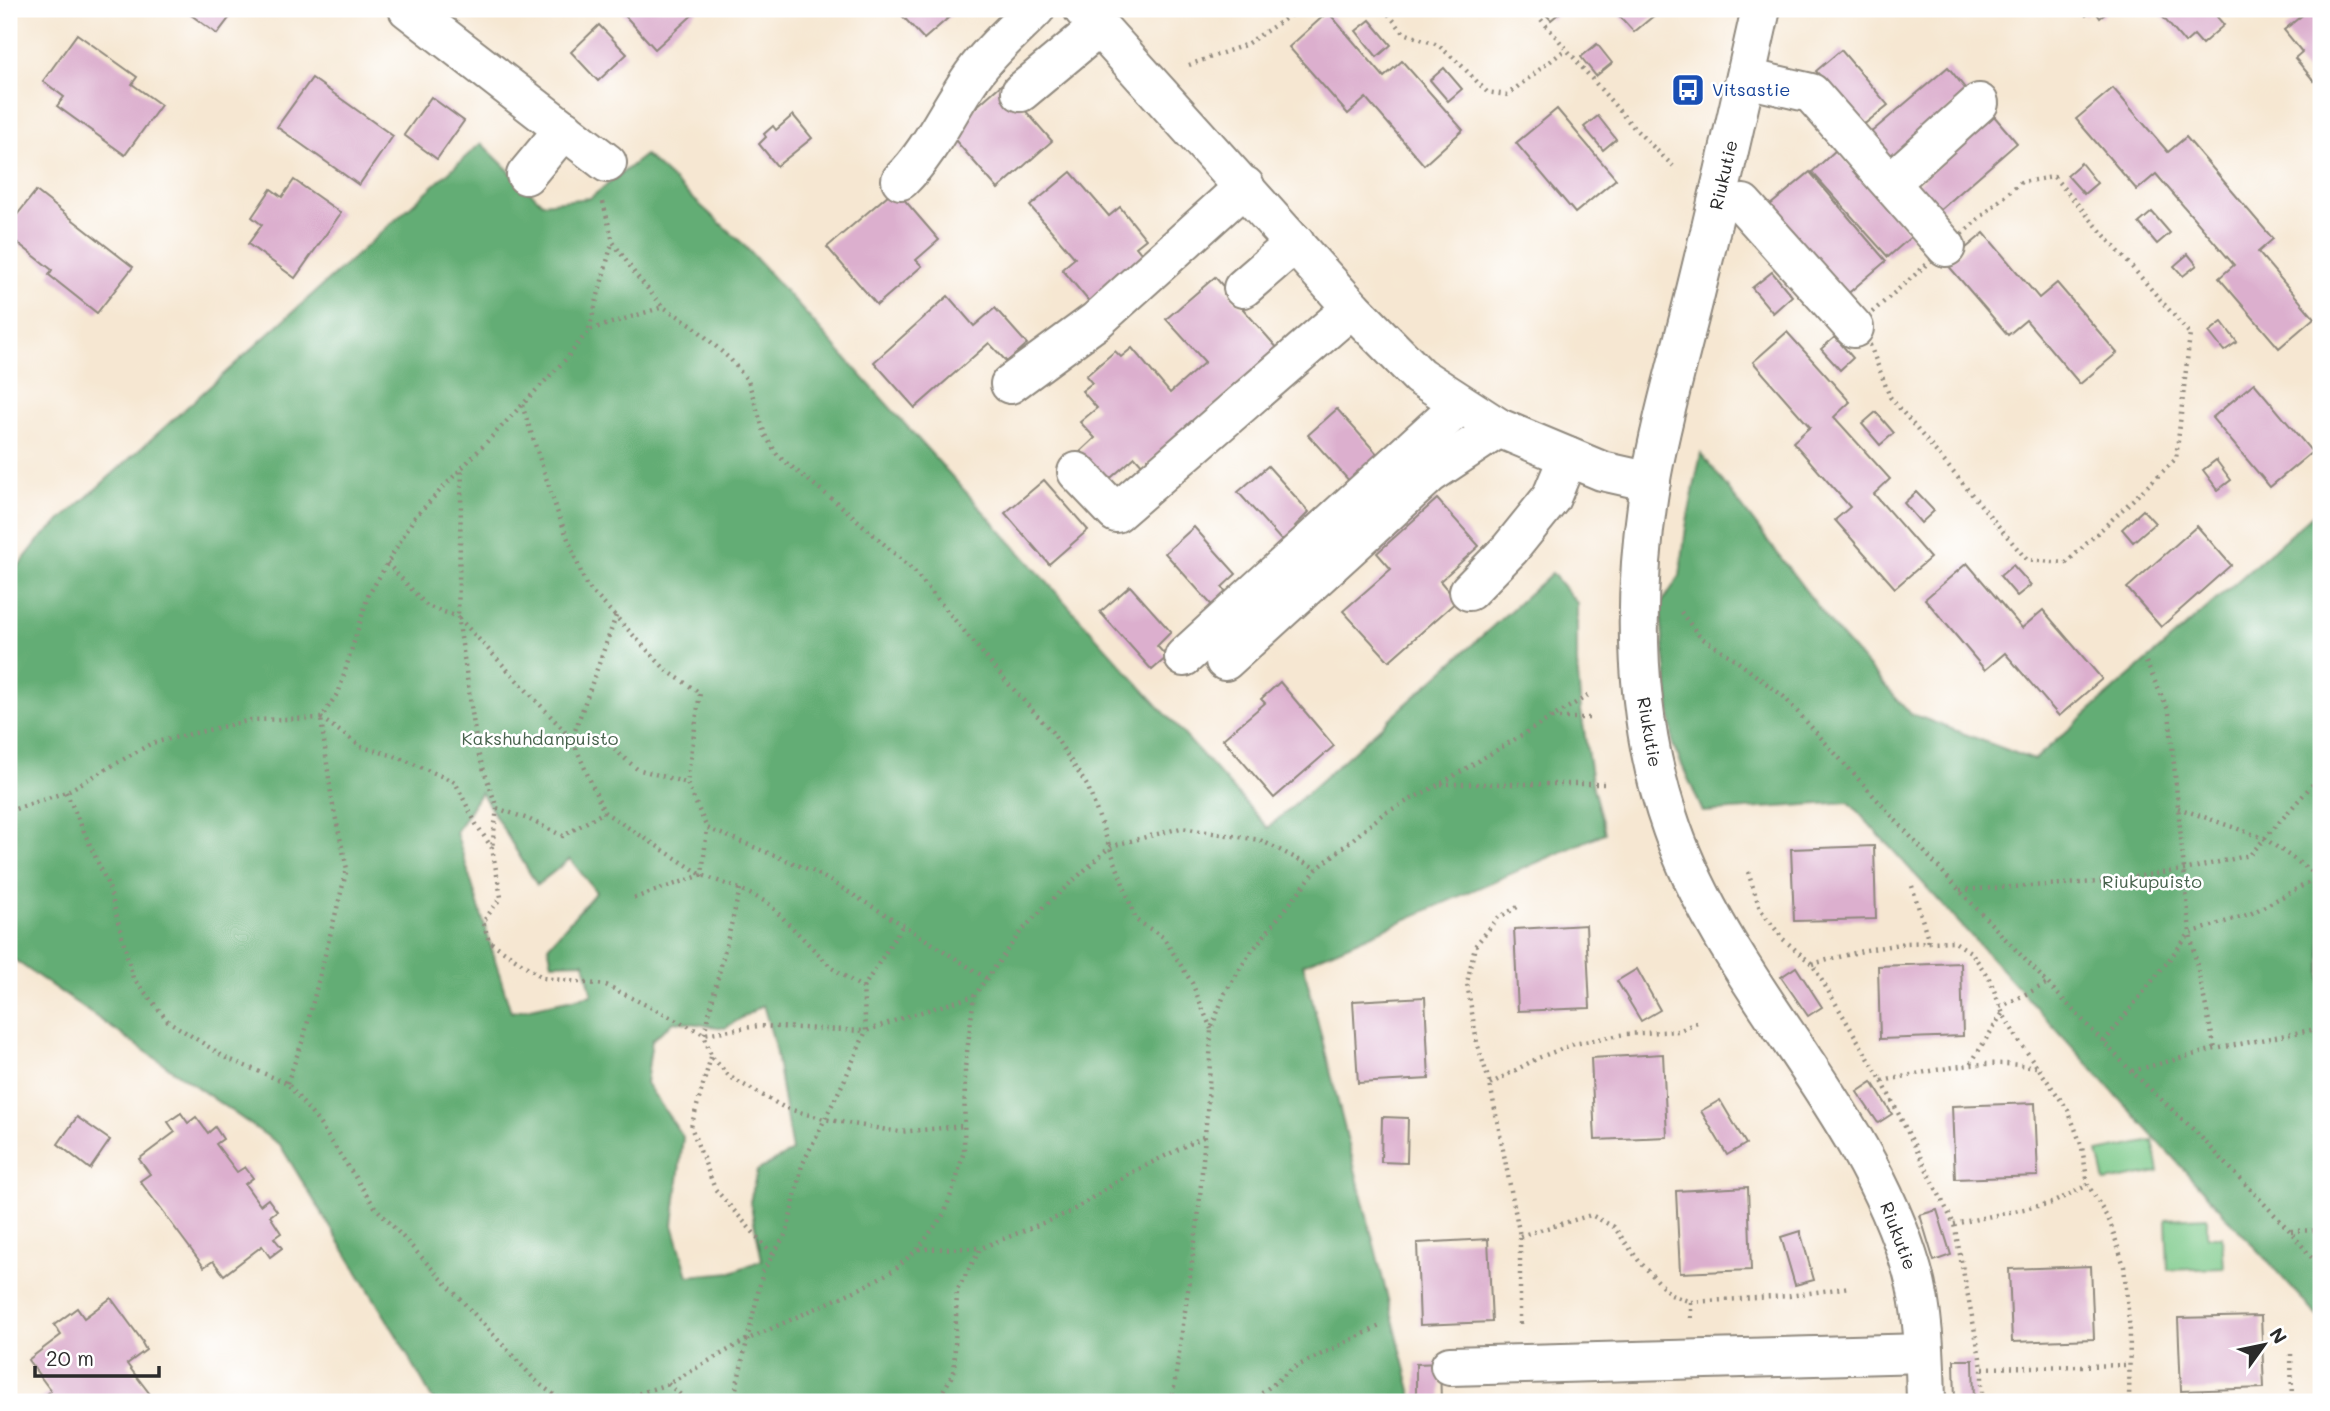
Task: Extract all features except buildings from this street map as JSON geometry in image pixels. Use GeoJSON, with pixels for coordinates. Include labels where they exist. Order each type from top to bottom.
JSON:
{"type":"FeatureCollection","features":[{"type":"Feature","properties":{"kind":"street"},"geometry":{"type":"LineString","coordinates":[[408,9],[607,163]]}},
{"type":"Feature","properties":{"kind":"street"},"geometry":{"type":"LineString","coordinates":[[901,180],[910,171],[975,71],[1035,9]]}},
{"type":"Feature","properties":{"kind":"street","name":"Riukutie"},"geometry":{"type":"LineString","coordinates":[[1760,9],[1651,482],[1640,560],[1639,667],[1659,785],[1669,820],[1705,905],[1870,1167],[1904,1246],[1918,1296],[1926,1402]]}},
{"type":"Feature","properties":{"kind":"street"},"geometry":{"type":"LineString","coordinates":[[1021,92],[1091,18],[1352,308],[1419,376],[1499,428],[1602,471],[1651,482]]}},
{"type":"Feature","properties":{"kind":"street"},"geometry":{"type":"LineString","coordinates":[[1745,78],[1811,93],[1947,247]]}},
{"type":"Feature","properties":{"kind":"street"},"geometry":{"type":"LineString","coordinates":[[1891,182],[1979,103]]}},
{"type":"Feature","properties":{"kind":"street"},"geometry":{"type":"LineString","coordinates":[[526,175],[564,129]]}},
{"type":"Feature","properties":{"kind":"street"},"geometry":{"type":"LineString","coordinates":[[1152,245],[1239,180]]}},
{"type":"Feature","properties":{"kind":"street"},"geometry":{"type":"LineString","coordinates":[[1010,384],[1096,321],[1239,180]]}},
{"type":"Feature","properties":{"kind":"street"},"geometry":{"type":"LineString","coordinates":[[1744,204],[1854,328]]}},
{"type":"Feature","properties":{"kind":"street"},"geometry":{"type":"LineString","coordinates":[[1243,288],[1295,243]]}},
{"type":"Feature","properties":{"kind":"street"},"geometry":{"type":"LineString","coordinates":[[1077,472],[1116,513],[1352,308]]}},
{"type":"Feature","properties":{"kind":"street"},"geometry":{"type":"LineString","coordinates":[[1184,657],[1461,404]]}},
{"type":"Feature","properties":{"kind":"street"},"geometry":{"type":"LineString","coordinates":[[1225,661],[1430,474],[1499,428]]}},
{"type":"Feature","properties":{"kind":"street"},"geometry":{"type":"LineString","coordinates":[[1469,591],[1510,549],[1551,498],[1568,457]]}},
{"type":"Feature","properties":{"kind":"street"},"geometry":{"type":"LineString","coordinates":[[1450,1366],[1924,1353]]}},
{"type":"Feature","properties":{"kind":"path"},"geometry":{"type":"LineString","coordinates":[[1157,92],[1192,63],[1245,45],[1300,9]]}},
{"type":"Feature","properties":{"kind":"path"},"geometry":{"type":"LineString","coordinates":[[1384,9],[1404,33],[1438,45],[1487,92],[1507,95],[1566,49]]}},
{"type":"Feature","properties":{"kind":"path"},"geometry":{"type":"LineString","coordinates":[[1532,9],[1635,129],[1673,166]]}},
{"type":"Feature","properties":{"kind":"path"},"geometry":{"type":"LineString","coordinates":[[607,163],[597,176],[613,242],[636,275],[663,307],[691,324],[731,360],[748,381],[765,435],[778,456],[846,510],[913,570],[1052,732],[1088,787],[1136,920],[1163,937],[1192,983],[1211,1029]]}},
{"type":"Feature","properties":{"kind":"path"},"geometry":{"type":"LineString","coordinates":[[2054,177],[2190,334],[2176,459],[2066,563],[2027,560],[1890,397],[1870,345],[1854,328],[2021,182],[2054,177]]}},
{"type":"Feature","properties":{"kind":"path"},"geometry":{"type":"LineString","coordinates":[[287,1083],[304,1037],[347,869],[332,801],[321,718],[340,691],[368,596],[414,518],[566,359],[589,330],[613,242]]}},
{"type":"Feature","properties":{"kind":"path"},"geometry":{"type":"LineString","coordinates":[[589,330],[663,307]]}},
{"type":"Feature","properties":{"kind":"path"},"geometry":{"type":"LineString","coordinates":[[522,405],[557,511],[586,585],[666,670],[700,693],[687,783],[707,828],[702,875]]}},
{"type":"Feature","properties":{"kind":"path"},"geometry":{"type":"LineString","coordinates":[[462,467],[458,617],[478,753],[497,808],[492,848],[502,897],[483,922],[489,941],[543,978],[606,985],[704,1034],[758,1026],[866,1031],[975,996]]}},
{"type":"Feature","properties":{"kind":"path"},"geometry":{"type":"LineString","coordinates":[[387,563],[427,606],[458,617],[572,740],[604,812],[702,875],[768,903],[832,968],[863,988]]}},
{"type":"Feature","properties":{"kind":"path"},"geometry":{"type":"LineString","coordinates":[[1680,611],[1700,637],[1783,696],[1959,890],[2131,1071],[2195,1131],[2290,1231],[2321,1269]]}},
{"type":"Feature","properties":{"kind":"path"},"geometry":{"type":"LineString","coordinates":[[572,740],[617,616]]}},
{"type":"Feature","properties":{"kind":"path"},"geometry":{"type":"LineString","coordinates":[[2146,662],[2169,712],[2190,933],[2215,1049]]}},
{"type":"Feature","properties":{"kind":"path"},"geometry":{"type":"LineString","coordinates":[[1172,1402],[1198,1220],[1211,1029],[1225,993],[1248,956],[1317,869],[1383,814],[1440,784],[1589,695]]}},
{"type":"Feature","properties":{"kind":"path"},"geometry":{"type":"LineString","coordinates":[[9,811],[66,792],[152,743],[251,720],[321,718],[362,747],[395,756],[455,782],[476,824],[492,848]]}},
{"type":"Feature","properties":{"kind":"path"},"geometry":{"type":"LineString","coordinates":[[1552,718],[1591,718]]}},
{"type":"Feature","properties":{"kind":"path"},"geometry":{"type":"LineString","coordinates":[[572,740],[608,744],[637,769],[687,783]]}},
{"type":"Feature","properties":{"kind":"path"},"geometry":{"type":"LineString","coordinates":[[1959,890],[2098,882],[2184,870],[2250,855],[2321,775]]}},
{"type":"Feature","properties":{"kind":"path"},"geometry":{"type":"LineString","coordinates":[[1440,784],[1607,784]]}},
{"type":"Feature","properties":{"kind":"path"},"geometry":{"type":"LineString","coordinates":[[66,792],[109,887],[133,978],[168,1021],[226,1058],[287,1083],[319,1123],[375,1207],[537,1383],[557,1397],[574,1402]]}},
{"type":"Feature","properties":{"kind":"path"},"geometry":{"type":"LineString","coordinates":[[497,808],[528,818],[563,836],[604,812]]}},
{"type":"Feature","properties":{"kind":"path"},"geometry":{"type":"LineString","coordinates":[[2104,1042],[2190,933],[2250,914],[2321,877],[2264,838],[2178,808]]}},
{"type":"Feature","properties":{"kind":"path"},"geometry":{"type":"LineString","coordinates":[[707,828],[815,873],[986,978]]}},
{"type":"Feature","properties":{"kind":"path"},"geometry":{"type":"LineString","coordinates":[[612,1402],[668,1384],[746,1340],[862,1288],[894,1270],[918,1250],[944,1214],[964,1151],[965,1068],[975,996],[1034,917],[1111,846],[1181,828],[1260,840],[1317,869]]}},
{"type":"Feature","properties":{"kind":"path"},"geometry":{"type":"LineString","coordinates":[[634,898],[702,875]]}},
{"type":"Feature","properties":{"kind":"path"},"geometry":{"type":"LineString","coordinates":[[1912,886],[1929,942]]}},
{"type":"Feature","properties":{"kind":"path"},"geometry":{"type":"LineString","coordinates":[[740,889],[704,1034],[711,1056],[730,1077],[785,1108],[824,1119],[899,1132],[964,1126]]}},
{"type":"Feature","properties":{"kind":"path"},"geometry":{"type":"LineString","coordinates":[[1520,1366],[1520,1236],[1490,1084],[1477,1043],[1467,983],[1475,946],[1498,918],[1521,905]]}},
{"type":"Feature","properties":{"kind":"path"},"geometry":{"type":"LineString","coordinates":[[733,1402],[763,1271],[787,1232],[802,1165],[866,1031],[863,988],[903,925]]}},
{"type":"Feature","properties":{"kind":"path"},"geometry":{"type":"LineString","coordinates":[[1812,964],[1906,943],[1953,941],[1972,953],[1990,980],[2003,1014],[2037,1067],[2058,1093],[2075,1126],[2082,1147],[2088,1185],[2110,1222],[2124,1266],[2130,1332],[2129,1402]]}},
{"type":"Feature","properties":{"kind":"path"},"geometry":{"type":"LineString","coordinates":[[2000,1007],[2048,983]]}},
{"type":"Feature","properties":{"kind":"path"},"geometry":{"type":"LineString","coordinates":[[1970,1063],[2003,1014]]}},
{"type":"Feature","properties":{"kind":"path"},"geometry":{"type":"LineString","coordinates":[[1490,1084],[1538,1058],[1574,1044],[1625,1034],[1678,1031],[1699,1021]]}},
{"type":"Feature","properties":{"kind":"path"},"geometry":{"type":"LineString","coordinates":[[2131,1071],[2215,1049],[2321,1028]]}},
{"type":"Feature","properties":{"kind":"path"},"geometry":{"type":"LineString","coordinates":[[711,1056],[691,1127],[715,1189],[773,1255]]}},
{"type":"Feature","properties":{"kind":"path"},"geometry":{"type":"LineString","coordinates":[[1882,1082],[1970,1063],[2013,1063],[2037,1067]]}},
{"type":"Feature","properties":{"kind":"path"},"geometry":{"type":"LineString","coordinates":[[918,1250],[981,1248],[1070,1212],[1129,1174],[1205,1136]]}},
{"type":"Feature","properties":{"kind":"path"},"geometry":{"type":"LineString","coordinates":[[1954,1224],[2052,1203],[2088,1185]]}},
{"type":"Feature","properties":{"kind":"path"},"geometry":{"type":"LineString","coordinates":[[1520,1236],[1591,1215],[1614,1227],[1639,1261],[1671,1295],[1690,1303],[1789,1296],[1850,1287]]}},
{"type":"Feature","properties":{"kind":"path"},"geometry":{"type":"LineString","coordinates":[[2290,1231],[2321,1230]]}},
{"type":"Feature","properties":{"kind":"path"},"geometry":{"type":"LineString","coordinates":[[936,1402],[954,1373],[957,1290],[981,1248]]}},
{"type":"Feature","properties":{"kind":"path"},"geometry":{"type":"LineString","coordinates":[[1251,1402],[1293,1368],[1380,1326]]}},
{"type":"Feature","properties":{"kind":"path"},"geometry":{"type":"LineString","coordinates":[[2291,1354],[2292,1402]]}},
{"type":"Feature","properties":{"kind":"path"},"geometry":{"type":"LineString","coordinates":[[1982,1368],[2129,1365]]}},
{"type":"Feature","properties":{"kind":"path"},"geometry":{"type":"LineString","coordinates":[[668,1384],[689,1402]]}},
{"type":"Feature","properties":{"kind":"green space","name":"Kakshuhdanpuisto"},"geometry":{"type":"Polygon","coordinates":[[[481,143],[542,203],[590,198],[645,155],[742,243],[1268,828],[1552,573],[1577,603],[1577,664],[1581,711],[1593,788],[1605,833],[1303,964],[1414,1402],[434,1402],[397,1336],[280,1145],[9,956],[9,578],[39,540],[481,143]],[[481,792],[456,832],[511,1012],[592,995],[584,962],[552,963],[548,946],[596,892],[570,859],[537,885],[481,792]],[[763,1005],[725,1028],[674,1021],[652,1040],[646,1083],[683,1137],[673,1225],[688,1276],[732,1272],[762,1260],[750,1202],[757,1171],[792,1151],[774,1042],[763,1005]]]}},
{"type":"Feature","properties":{"kind":"green space","name":"Riukupuisto"},"geometry":{"type":"Polygon","coordinates":[[[1701,453],[1838,633],[1909,713],[2034,760],[2316,512],[2321,486],[2321,1320],[1849,802],[1703,812],[1673,745],[1660,605],[1680,576],[1686,527],[1701,453]]]}},
{"type":"Feature","properties":{"kind":"green space"},"geometry":{"type":"Polygon","coordinates":[[[2153,1141],[2159,1172],[2105,1182],[2098,1152],[2153,1141]]]}},
{"type":"Feature","properties":{"kind":"green space"},"geometry":{"type":"Polygon","coordinates":[[[2207,1217],[2207,1236],[2222,1236],[2224,1268],[2168,1270],[2166,1219],[2207,1217]]]}},
{"type":"Feature","properties":{"kind":"place","name":"Vitsastie"},"geometry":{"type":"Point","coordinates":[1688,90]}}]}
